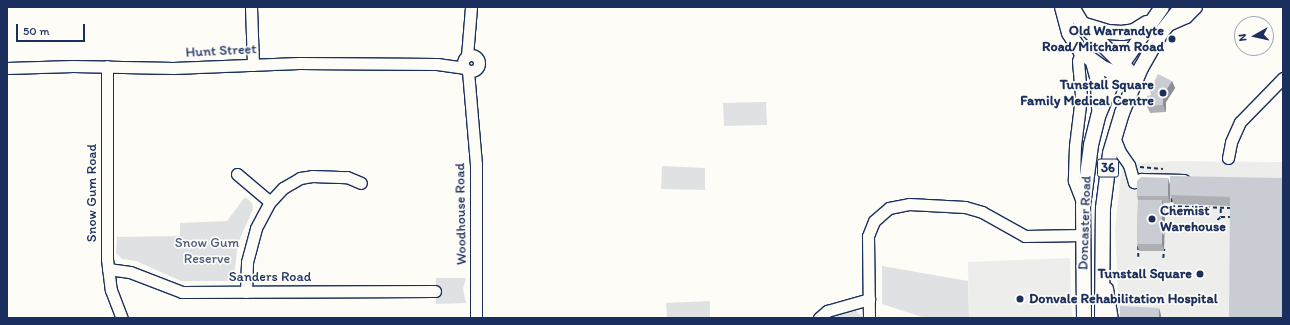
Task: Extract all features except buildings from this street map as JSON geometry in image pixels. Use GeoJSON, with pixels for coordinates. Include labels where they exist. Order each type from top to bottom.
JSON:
{"type":"FeatureCollection","features":[{"type":"Feature","properties":{"kind":"main road"},"geometry":{"type":"LineString","coordinates":[[1062,7],[1069,33],[1081,52],[1093,62],[1119,68]]}},
{"type":"Feature","properties":{"kind":"main road"},"geometry":{"type":"LineString","coordinates":[[1072,7],[1083,24],[1100,42],[1119,68],[1135,80]]}},
{"type":"Feature","properties":{"kind":"main road","name":"36"},"geometry":{"type":"LineString","coordinates":[[1119,68],[1150,21],[1162,7]]}},
{"type":"Feature","properties":{"kind":"main road","name":"36"},"geometry":{"type":"LineString","coordinates":[[1135,80],[1168,25],[1181,7]]}},
{"type":"Feature","properties":{"kind":"main road"},"geometry":{"type":"LineString","coordinates":[[1083,24],[1108,32],[1125,33],[1150,21]]}},
{"type":"Feature","properties":{"kind":"main road"},"geometry":{"type":"LineString","coordinates":[[1081,52],[1087,44],[1100,42]]}},
{"type":"Feature","properties":{"kind":"main road"},"geometry":{"type":"LineString","coordinates":[[1093,62],[1098,81],[1099,114]]}},
{"type":"Feature","properties":{"kind":"main road","name":"Doncaster Road"},"geometry":{"type":"LineString","coordinates":[[1084,318],[1083,206],[1091,145],[1099,114],[1119,68]]}},
{"type":"Feature","properties":{"kind":"main road","name":"Doncaster Road"},"geometry":{"type":"LineString","coordinates":[[1102,318],[1104,192],[1114,137],[1135,80]]}},
{"type":"Feature","properties":{"kind":"main road"},"geometry":{"type":"LineString","coordinates":[[1091,145],[1104,133],[1114,137]]}},
{"type":"Feature","properties":{"kind":"street"},"geometry":{"type":"LineString","coordinates":[[251,7],[253,65]]}},
{"type":"Feature","properties":{"kind":"street","name":"Woodhouse Road"},"geometry":{"type":"LineString","coordinates":[[472,7],[469,64],[476,170],[476,318]]}},
{"type":"Feature","properties":{"kind":"street"},"geometry":{"type":"LineString","coordinates":[[1168,25],[1186,17],[1196,7]]}},
{"type":"Feature","properties":{"kind":"street"},"geometry":{"type":"LineString","coordinates":[[1081,52],[1078,61],[1081,97],[1075,146],[1074,175],[1075,186],[1083,206]]}},
{"type":"Feature","properties":{"kind":"street","name":"Hunt Street"},"geometry":{"type":"LineString","coordinates":[[7,68],[107,66],[174,68],[253,65],[469,64]]}},
{"type":"Feature","properties":{"kind":"street","name":"Snow Gum Road"},"geometry":{"type":"LineString","coordinates":[[107,66],[108,269],[111,290],[122,318]]}},
{"type":"Feature","properties":{"kind":"street"},"geometry":{"type":"LineString","coordinates":[[1228,158],[1231,142],[1240,122],[1283,78]]}},
{"type":"Feature","properties":{"kind":"street"},"geometry":{"type":"LineString","coordinates":[[1114,137],[1120,152],[1129,165],[1136,181],[1198,180]]}},
{"type":"Feature","properties":{"kind":"street"},"geometry":{"type":"LineString","coordinates":[[237,174],[270,202]]}},
{"type":"Feature","properties":{"kind":"street"},"geometry":{"type":"LineString","coordinates":[[246,292],[247,262],[252,239],[270,202],[283,188],[300,178],[347,177],[361,183]]}},
{"type":"Feature","properties":{"kind":"street"},"geometry":{"type":"LineString","coordinates":[[869,318],[869,232],[878,215],[896,205],[965,207],[982,212],[1025,236],[1083,235]]}},
{"type":"Feature","properties":{"kind":"street"},"geometry":{"type":"LineString","coordinates":[[1102,259],[1112,318]]}},
{"type":"Feature","properties":{"kind":"street","name":"Sanders Road"},"geometry":{"type":"LineString","coordinates":[[108,269],[130,272],[178,292],[435,291]]}},
{"type":"Feature","properties":{"kind":"street"},"geometry":{"type":"LineString","coordinates":[[819,318],[827,311],[869,299]]}},
{"type":"Feature","properties":{"kind":"path"},"geometry":{"type":"LineString","coordinates":[[1136,181],[1137,167]]}},
{"type":"Feature","properties":{"kind":"path"},"geometry":{"type":"LineString","coordinates":[[1158,206],[1231,208],[1231,224]]}},
{"type":"Feature","properties":{"kind":"path"},"geometry":{"type":"LineString","coordinates":[[1164,206],[1164,214]]}},
{"type":"Feature","properties":{"kind":"path"},"geometry":{"type":"LineString","coordinates":[[1221,217],[1222,208]]}},
{"type":"Feature","properties":{"kind":"path"},"geometry":{"type":"LineString","coordinates":[[1217,220],[1221,217],[1231,217]]}},
{"type":"Feature","properties":{"kind":"path"},"geometry":{"type":"LineString","coordinates":[[1138,242],[1138,257]]}},
{"type":"Feature","properties":{"kind":"path"},"geometry":{"type":"LineString","coordinates":[[1163,258],[1164,243]]}},
{"type":"Feature","properties":{"kind":"shaded area","name":"Tunstall Square"},"geometry":{"type":"Polygon","coordinates":[[[1175,161],[1283,162],[1283,318],[1119,318],[1115,229],[1122,164],[1175,161]]]}},
{"type":"Feature","properties":{"kind":"shaded area","name":"Donvale Rehabilitation Hospital"},"geometry":{"type":"Polygon","coordinates":[[[1070,258],[1072,318],[969,318],[968,262],[1070,258]]]}},
{"type":"Feature","properties":{"kind":"green space"},"geometry":{"type":"Polygon","coordinates":[[[766,102],[767,125],[724,126],[723,103],[766,102]]]}},
{"type":"Feature","properties":{"kind":"green space"},"geometry":{"type":"Polygon","coordinates":[[[662,166],[705,168],[705,190],[661,189],[662,166]]]}},
{"type":"Feature","properties":{"kind":"green space","name":"Snow Gum Reserve"},"geometry":{"type":"Polygon","coordinates":[[[245,197],[252,203],[253,209],[238,243],[234,277],[230,281],[181,281],[136,261],[122,259],[116,253],[117,237],[180,236],[180,223],[227,221],[245,197]]]}},
{"type":"Feature","properties":{"kind":"green space"},"geometry":{"type":"Polygon","coordinates":[[[882,266],[968,281],[969,318],[925,318],[882,304],[882,266]]]}},
{"type":"Feature","properties":{"kind":"green space"},"geometry":{"type":"Polygon","coordinates":[[[436,278],[466,278],[463,289],[466,303],[436,304],[436,278]]]}},
{"type":"Feature","properties":{"kind":"green space"},"geometry":{"type":"Polygon","coordinates":[[[710,301],[710,318],[667,318],[666,303],[710,301]]]}},
{"type":"Feature","properties":{"kind":"green space"},"geometry":{"type":"Polygon","coordinates":[[[854,309],[864,318],[825,318],[827,316],[854,309]]]}},
{"type":"Feature","properties":{"kind":"place","name":"Old Warrandyte Road/Mitcham Road"},"geometry":{"type":"Point","coordinates":[1172,39]}},
{"type":"Feature","properties":{"kind":"place","name":"Tunstall Square Family Medical Centre"},"geometry":{"type":"Point","coordinates":[1163,93]}},
{"type":"Feature","properties":{"kind":"place","name":"Chemist Warehouse"},"geometry":{"type":"Point","coordinates":[1152,219]}},
{"type":"Feature","properties":{"kind":"place","name":"Tunstall Square"},"geometry":{"type":"Point","coordinates":[1200,274]}},
{"type":"Feature","properties":{"kind":"place","name":"Donvale Rehabilitation Hospital"},"geometry":{"type":"Point","coordinates":[1020,299]}}]}
